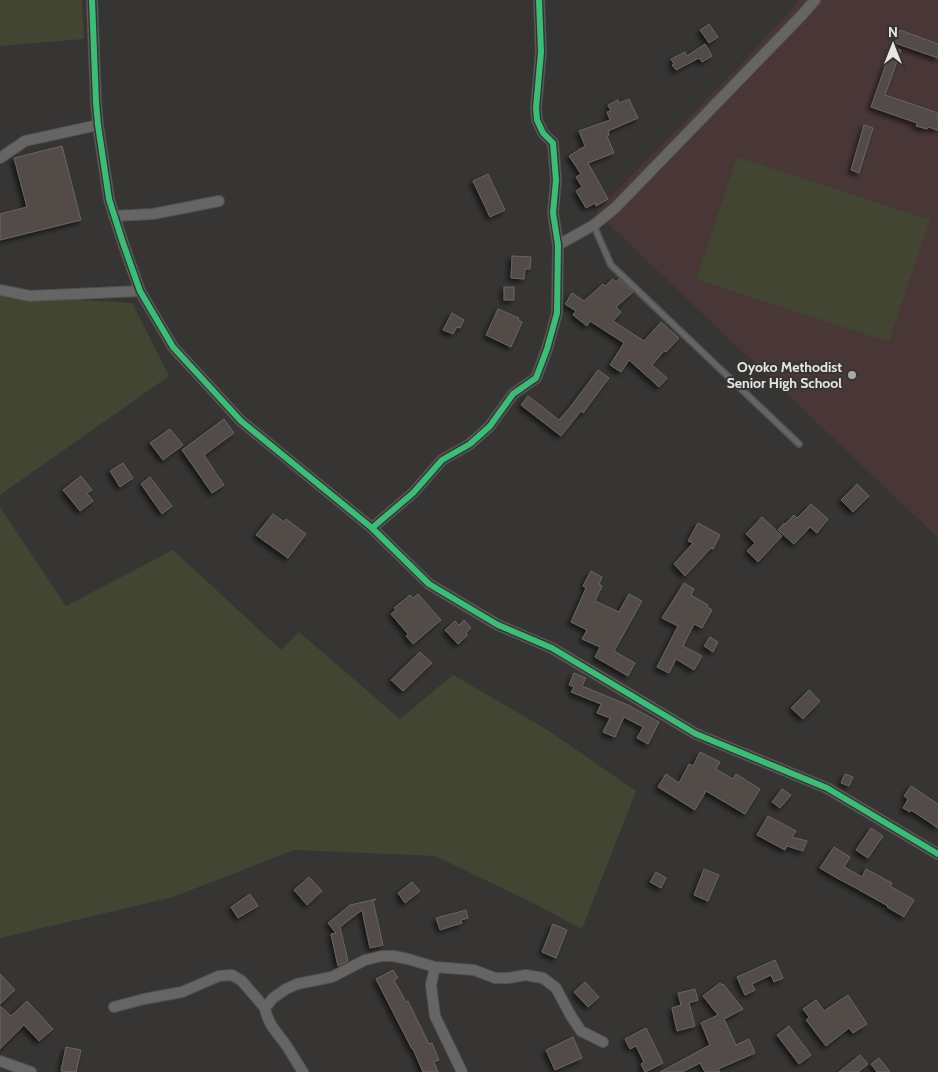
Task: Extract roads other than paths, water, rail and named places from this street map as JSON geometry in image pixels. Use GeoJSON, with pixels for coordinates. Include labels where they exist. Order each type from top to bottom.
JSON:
{"type":"FeatureCollection","features":[{"type":"Feature","properties":{"kind":"street"},"geometry":{"type":"LineString","coordinates":[[92,0],[96,102],[109,198],[140,291],[173,347],[241,421],[372,528],[429,584],[498,625],[552,648],[696,734],[827,788],[938,854]]}},
{"type":"Feature","properties":{"kind":"street"},"geometry":{"type":"LineString","coordinates":[[372,528],[412,493],[442,460],[470,444],[490,426],[513,394],[536,378],[547,349],[557,314],[558,245],[553,213],[556,180],[553,143],[543,133],[537,120],[536,108],[541,52],[539,0]]}},
{"type":"Feature","properties":{"kind":"street"},"geometry":{"type":"LineString","coordinates":[[558,245],[594,225],[615,208],[721,100],[814,0]]}},
{"type":"Feature","properties":{"kind":"street"},"geometry":{"type":"LineString","coordinates":[[0,158],[25,141],[98,124]]}},
{"type":"Feature","properties":{"kind":"street"},"geometry":{"type":"LineString","coordinates":[[114,216],[153,214],[219,200]]}},
{"type":"Feature","properties":{"kind":"street"},"geometry":{"type":"LineString","coordinates":[[0,290],[30,296],[140,291]]}},
{"type":"Feature","properties":{"kind":"street"},"geometry":{"type":"LineString","coordinates":[[265,1008],[273,998],[297,984],[332,977],[365,960],[382,956],[393,956],[435,967],[474,970],[496,978],[526,975],[543,978],[556,988],[580,1031],[603,1042]]}},
{"type":"Feature","properties":{"kind":"street"},"geometry":{"type":"LineString","coordinates":[[435,967],[430,985],[434,1016],[462,1072]]}},
{"type":"Feature","properties":{"kind":"street"},"geometry":{"type":"LineString","coordinates":[[114,1007],[182,992],[219,976],[232,975],[242,981],[265,1008],[266,1017],[271,1026],[303,1072]]}},
{"type":"Feature","properties":{"kind":"street"},"geometry":{"type":"LineString","coordinates":[[0,1061],[32,1072]]}},
{"type":"Feature","properties":{"kind":"lane"},"geometry":{"type":"LineString","coordinates":[[594,225],[611,264],[799,444]]}},
{"type":"Feature","properties":{"kind":"place","name":"Oyoko Methodist Senior High School"},"geometry":{"type":"Point","coordinates":[852,375]}}]}
